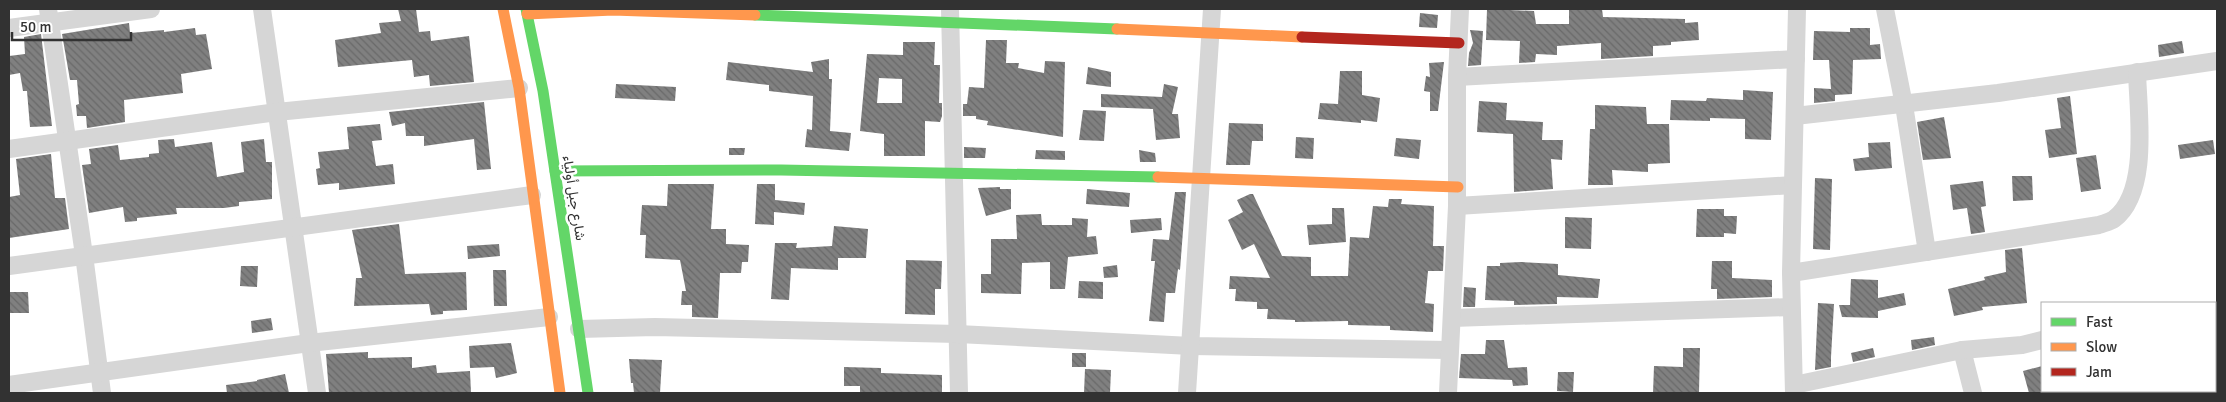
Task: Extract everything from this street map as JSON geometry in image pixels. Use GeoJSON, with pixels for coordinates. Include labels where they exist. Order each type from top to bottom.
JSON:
{"type":"FeatureCollection","features":[{"type":"Feature","properties":{"kind":"street"},"geometry":{"type":"LineString","coordinates":[[9,28],[49,16],[151,9]]}},
{"type":"Feature","properties":{"kind":"street"},"geometry":{"type":"LineString","coordinates":[[262,9],[317,393]]}},
{"type":"Feature","properties":{"kind":"street"},"geometry":{"type":"LineString","coordinates":[[503,9],[519,88],[560,393]]}},
{"type":"Feature","properties":{"kind":"street"},"geometry":{"type":"LineString","coordinates":[[1187,393],[1212,9]]}},
{"type":"Feature","properties":{"kind":"street"},"geometry":{"type":"LineString","coordinates":[[1448,393],[1458,188],[1457,77],[1460,9]]}},
{"type":"Feature","properties":{"kind":"street"},"geometry":{"type":"LineString","coordinates":[[1797,9],[1790,273],[1794,389],[1962,350],[2022,345],[2041,340]]}},
{"type":"Feature","properties":{"kind":"street"},"geometry":{"type":"LineString","coordinates":[[1885,9],[1904,105],[1927,252]]}},
{"type":"Feature","properties":{"kind":"street"},"geometry":{"type":"LineString","coordinates":[[527,12],[613,10],[950,15],[1210,32],[1459,43]]}},
{"type":"Feature","properties":{"kind":"street","name":"شارع جبل أولياء"},"geometry":{"type":"LineString","coordinates":[[527,12],[543,91],[588,393]]}},
{"type":"Feature","properties":{"kind":"street"},"geometry":{"type":"LineString","coordinates":[[950,15],[959,393]]}},
{"type":"Feature","properties":{"kind":"street"},"geometry":{"type":"LineString","coordinates":[[49,16],[102,393]]}},
{"type":"Feature","properties":{"kind":"street"},"geometry":{"type":"LineString","coordinates":[[1457,77],[1796,59]]}},
{"type":"Feature","properties":{"kind":"street"},"geometry":{"type":"LineString","coordinates":[[1795,116],[1998,93],[2217,61]]}},
{"type":"Feature","properties":{"kind":"street"},"geometry":{"type":"LineString","coordinates":[[1790,273],[2100,225],[2113,220],[2129,198],[2137,176],[2140,160],[2137,72]]}},
{"type":"Feature","properties":{"kind":"street"},"geometry":{"type":"LineString","coordinates":[[9,149],[277,112],[519,88]]}},
{"type":"Feature","properties":{"kind":"street"},"geometry":{"type":"LineString","coordinates":[[555,171],[953,172],[1202,178],[1458,188]]}},
{"type":"Feature","properties":{"kind":"street"},"geometry":{"type":"LineString","coordinates":[[1457,206],[1793,185]]}},
{"type":"Feature","properties":{"kind":"street"},"geometry":{"type":"LineString","coordinates":[[9,266],[532,195]]}},
{"type":"Feature","properties":{"kind":"street"},"geometry":{"type":"LineString","coordinates":[[1452,318],[1791,307]]}},
{"type":"Feature","properties":{"kind":"street"},"geometry":{"type":"LineString","coordinates":[[9,384],[309,343],[550,317]]}},
{"type":"Feature","properties":{"kind":"street"},"geometry":{"type":"LineString","coordinates":[[579,329],[655,327],[958,334],[1191,346],[1450,350]]}},
{"type":"Feature","properties":{"kind":"street"},"geometry":{"type":"LineString","coordinates":[[1962,350],[1973,393]]}},
{"type":"Feature","properties":{"kind":"building"},"geometry":{"type":"Polygon","coordinates":[[[398,9],[416,9],[419,32],[430,31],[431,41],[469,36],[474,82],[430,86],[429,75],[414,77],[412,60],[338,67],[335,40],[381,33],[379,23],[401,21],[398,9]]]}},
{"type":"Feature","properties":{"kind":"building"},"geometry":{"type":"Polygon","coordinates":[[[1487,9],[1534,11],[1536,24],[1569,24],[1569,9],[1602,9],[1603,17],[1685,19],[1685,23],[1698,22],[1699,40],[1671,42],[1671,45],[1653,46],[1653,56],[1601,59],[1601,43],[1557,46],[1557,55],[1536,54],[1535,62],[1519,63],[1520,41],[1486,40],[1487,9]]]}},
{"type":"Feature","properties":{"kind":"building"},"geometry":{"type":"Polygon","coordinates":[[[1420,13],[1438,15],[1437,28],[1419,27],[1420,13]]]}},
{"type":"Feature","properties":{"kind":"building"},"geometry":{"type":"Polygon","coordinates":[[[129,23],[130,33],[164,30],[164,32],[195,28],[196,35],[206,34],[212,69],[181,74],[183,93],[124,100],[125,122],[87,128],[86,116],[77,116],[76,105],[79,104],[77,80],[70,80],[62,34],[129,23]]]}},
{"type":"Feature","properties":{"kind":"building"},"geometry":{"type":"Polygon","coordinates":[[[1850,28],[1870,28],[1870,45],[1880,44],[1881,59],[1853,60],[1852,94],[1835,95],[1835,101],[1814,103],[1814,88],[1831,89],[1829,60],[1813,60],[1814,31],[1850,32],[1850,28]]]}},
{"type":"Feature","properties":{"kind":"building"},"geometry":{"type":"Polygon","coordinates":[[[1470,30],[1483,31],[1481,65],[1468,66],[1469,53],[1473,43],[1470,30]]]}},
{"type":"Feature","properties":{"kind":"building"},"geometry":{"type":"Polygon","coordinates":[[[41,34],[52,126],[30,127],[27,91],[23,91],[20,73],[9,75],[9,56],[25,54],[24,37],[41,34]]]}},
{"type":"Feature","properties":{"kind":"building"},"geometry":{"type":"Polygon","coordinates":[[[986,40],[1007,40],[1006,63],[1019,63],[1018,68],[1044,73],[1045,61],[1065,62],[1063,137],[987,125],[988,121],[976,119],[976,116],[963,116],[963,104],[967,104],[969,87],[984,88],[986,40]]]}},
{"type":"Feature","properties":{"kind":"building"},"geometry":{"type":"Polygon","coordinates":[[[2182,41],[2184,53],[2159,57],[2158,45],[2182,41]]]}},
{"type":"Feature","properties":{"kind":"building"},"geometry":{"type":"Polygon","coordinates":[[[903,42],[935,42],[934,65],[940,65],[939,103],[942,103],[942,116],[940,122],[925,121],[925,156],[884,156],[884,134],[860,131],[867,54],[903,55],[903,42]],[[879,78],[877,103],[902,103],[902,79],[879,78]]]}},
{"type":"Feature","properties":{"kind":"building"},"geometry":{"type":"Polygon","coordinates":[[[829,59],[829,79],[832,79],[830,131],[851,133],[849,151],[805,147],[807,129],[812,130],[813,96],[769,91],[769,85],[726,80],[728,62],[813,72],[811,62],[829,59]]]}},
{"type":"Feature","properties":{"kind":"building"},"geometry":{"type":"Polygon","coordinates":[[[1444,62],[1438,111],[1430,111],[1430,92],[1424,91],[1426,76],[1430,77],[1429,63],[1444,62]]]}},
{"type":"Feature","properties":{"kind":"building"},"geometry":{"type":"Polygon","coordinates":[[[1088,67],[1111,72],[1111,87],[1086,84],[1088,67]]]}},
{"type":"Feature","properties":{"kind":"building"},"geometry":{"type":"Polygon","coordinates":[[[1340,71],[1362,71],[1362,95],[1380,98],[1377,122],[1361,120],[1361,123],[1318,119],[1320,103],[1338,104],[1340,71]]]}},
{"type":"Feature","properties":{"kind":"building"},"geometry":{"type":"Polygon","coordinates":[[[616,84],[676,87],[675,101],[615,98],[616,84]]]}},
{"type":"Feature","properties":{"kind":"building"},"geometry":{"type":"Polygon","coordinates":[[[1164,84],[1178,87],[1172,114],[1178,114],[1180,138],[1156,140],[1153,109],[1101,107],[1101,94],[1162,97],[1164,84]]]}},
{"type":"Feature","properties":{"kind":"building"},"geometry":{"type":"Polygon","coordinates":[[[1743,90],[1773,92],[1771,140],[1745,139],[1745,119],[1710,118],[1710,121],[1670,120],[1671,100],[1706,101],[1707,98],[1743,100],[1743,90]]]}},
{"type":"Feature","properties":{"kind":"building"},"geometry":{"type":"Polygon","coordinates":[[[2070,96],[2077,154],[2049,158],[2045,130],[2061,128],[2057,98],[2070,96]]]}},
{"type":"Feature","properties":{"kind":"building"},"geometry":{"type":"Polygon","coordinates":[[[1479,101],[1507,103],[1506,120],[1543,122],[1542,140],[1563,140],[1562,160],[1551,159],[1553,189],[1514,192],[1513,134],[1477,132],[1479,101]]]}},
{"type":"Feature","properties":{"kind":"building"},"geometry":{"type":"Polygon","coordinates":[[[484,102],[491,169],[477,170],[474,139],[424,146],[424,136],[406,136],[405,123],[392,126],[389,112],[484,102]]]}},
{"type":"Feature","properties":{"kind":"building"},"geometry":{"type":"Polygon","coordinates":[[[1595,105],[1646,107],[1647,124],[1669,124],[1670,163],[1648,164],[1648,172],[1612,170],[1613,185],[1588,185],[1590,129],[1595,129],[1595,105]]]}},
{"type":"Feature","properties":{"kind":"building"},"geometry":{"type":"Polygon","coordinates":[[[1083,110],[1106,111],[1104,141],[1079,140],[1083,110]]]}},
{"type":"Feature","properties":{"kind":"building"},"geometry":{"type":"Polygon","coordinates":[[[1944,117],[1951,158],[1923,160],[1917,122],[1944,117]]]}},
{"type":"Feature","properties":{"kind":"building"},"geometry":{"type":"Polygon","coordinates":[[[1229,123],[1263,124],[1263,141],[1252,141],[1250,165],[1226,165],[1229,123]]]}},
{"type":"Feature","properties":{"kind":"building"},"geometry":{"type":"Polygon","coordinates":[[[380,124],[382,140],[372,141],[376,166],[393,164],[395,184],[339,190],[339,183],[318,185],[316,169],[320,168],[318,152],[349,149],[347,127],[380,124]]]}},
{"type":"Feature","properties":{"kind":"building"},"geometry":{"type":"Polygon","coordinates":[[[1296,137],[1314,138],[1313,159],[1295,158],[1296,137]]]}},
{"type":"Feature","properties":{"kind":"building"},"geometry":{"type":"Polygon","coordinates":[[[1396,138],[1421,140],[1419,159],[1394,156],[1396,138]]]}},
{"type":"Feature","properties":{"kind":"building"},"geometry":{"type":"Polygon","coordinates":[[[174,139],[175,147],[212,142],[217,177],[244,172],[241,142],[264,139],[266,162],[272,162],[272,199],[239,202],[239,206],[224,208],[176,208],[177,214],[137,218],[137,221],[125,222],[123,207],[89,213],[82,165],[91,164],[89,149],[118,145],[120,160],[149,157],[149,154],[159,153],[158,140],[174,139]]]}},
{"type":"Feature","properties":{"kind":"building"},"geometry":{"type":"Polygon","coordinates":[[[2213,140],[2215,154],[2180,159],[2178,145],[2213,140]]]}},
{"type":"Feature","properties":{"kind":"building"},"geometry":{"type":"Polygon","coordinates":[[[1890,142],[1892,168],[1855,171],[1853,159],[1869,157],[1868,143],[1890,142]]]}},
{"type":"Feature","properties":{"kind":"building"},"geometry":{"type":"Polygon","coordinates":[[[964,147],[986,148],[985,158],[964,158],[964,147]]]}},
{"type":"Feature","properties":{"kind":"building"},"geometry":{"type":"Polygon","coordinates":[[[729,148],[745,148],[744,155],[729,155],[729,148]]]}},
{"type":"Feature","properties":{"kind":"building"},"geometry":{"type":"Polygon","coordinates":[[[1036,150],[1065,151],[1065,160],[1035,159],[1036,150]]]}},
{"type":"Feature","properties":{"kind":"building"},"geometry":{"type":"Polygon","coordinates":[[[1139,150],[1155,153],[1156,162],[1140,162],[1139,150]]]}},
{"type":"Feature","properties":{"kind":"building"},"geometry":{"type":"Polygon","coordinates":[[[51,154],[55,198],[65,198],[69,229],[9,238],[9,197],[20,195],[16,159],[51,154]]]}},
{"type":"Feature","properties":{"kind":"building"},"geometry":{"type":"Polygon","coordinates":[[[2096,155],[2101,189],[2081,192],[2076,158],[2096,155]]]}},
{"type":"Feature","properties":{"kind":"building"},"geometry":{"type":"Polygon","coordinates":[[[2012,176],[2032,176],[2033,200],[2013,201],[2012,176]]]}},
{"type":"Feature","properties":{"kind":"building"},"geometry":{"type":"Polygon","coordinates":[[[1815,178],[1832,179],[1830,250],[1813,249],[1815,178]]]}},
{"type":"Feature","properties":{"kind":"building"},"geometry":{"type":"Polygon","coordinates":[[[1983,181],[1986,206],[1981,207],[1985,232],[1971,234],[1967,208],[1953,210],[1950,185],[1983,181]]]}},
{"type":"Feature","properties":{"kind":"building"},"geometry":{"type":"Polygon","coordinates":[[[668,184],[714,184],[711,229],[726,229],[726,244],[749,245],[748,262],[742,262],[741,273],[720,273],[718,318],[692,317],[692,305],[681,305],[682,291],[686,291],[680,260],[645,258],[646,235],[640,235],[642,205],[667,206],[668,184]]]}},
{"type":"Feature","properties":{"kind":"building"},"geometry":{"type":"Polygon","coordinates":[[[757,184],[775,184],[775,200],[805,203],[804,215],[774,212],[774,225],[755,224],[757,184]]]}},
{"type":"Feature","properties":{"kind":"building"},"geometry":{"type":"Polygon","coordinates":[[[1000,187],[1000,189],[1011,189],[1011,209],[986,216],[978,188],[1000,187]]]}},
{"type":"Feature","properties":{"kind":"building"},"geometry":{"type":"Polygon","coordinates":[[[1087,189],[1130,193],[1129,207],[1086,204],[1087,189]]]}},
{"type":"Feature","properties":{"kind":"building"},"geometry":{"type":"Polygon","coordinates":[[[1175,192],[1186,192],[1180,270],[1178,269],[1175,293],[1166,293],[1164,322],[1149,321],[1155,261],[1151,261],[1153,239],[1169,240],[1175,192]]]}},
{"type":"Feature","properties":{"kind":"building"},"geometry":{"type":"Polygon","coordinates":[[[1253,194],[1282,256],[1311,257],[1311,276],[1348,276],[1350,237],[1369,238],[1373,206],[1388,207],[1389,199],[1402,199],[1401,204],[1434,206],[1433,246],[1444,246],[1443,271],[1428,271],[1425,303],[1434,304],[1433,332],[1390,330],[1390,326],[1348,325],[1348,321],[1295,322],[1295,320],[1267,319],[1268,309],[1257,309],[1257,302],[1235,301],[1236,289],[1229,289],[1230,276],[1270,278],[1254,244],[1242,250],[1228,220],[1243,212],[1237,200],[1253,194]]]}},
{"type":"Feature","properties":{"kind":"building"},"geometry":{"type":"Polygon","coordinates":[[[1332,208],[1344,208],[1346,242],[1309,245],[1307,225],[1332,224],[1332,208]]]}},
{"type":"Feature","properties":{"kind":"building"},"geometry":{"type":"Polygon","coordinates":[[[1697,209],[1724,209],[1724,216],[1737,216],[1736,234],[1724,233],[1724,237],[1696,237],[1697,209]]]}},
{"type":"Feature","properties":{"kind":"building"},"geometry":{"type":"Polygon","coordinates":[[[1041,214],[1042,225],[1072,225],[1072,218],[1088,219],[1087,237],[1096,236],[1098,254],[1068,257],[1065,289],[1050,289],[1050,262],[1022,263],[1021,294],[981,293],[981,274],[991,274],[991,239],[1017,239],[1016,215],[1041,214]]]}},
{"type":"Feature","properties":{"kind":"building"},"geometry":{"type":"Polygon","coordinates":[[[1565,217],[1592,218],[1591,249],[1565,248],[1565,217]]]}},
{"type":"Feature","properties":{"kind":"building"},"geometry":{"type":"Polygon","coordinates":[[[1161,218],[1162,230],[1131,233],[1130,220],[1161,218]]]}},
{"type":"Feature","properties":{"kind":"building"},"geometry":{"type":"Polygon","coordinates":[[[399,224],[405,274],[466,272],[467,310],[443,311],[443,314],[431,315],[429,304],[354,306],[356,278],[362,278],[352,230],[399,224]]]}},
{"type":"Feature","properties":{"kind":"building"},"geometry":{"type":"Polygon","coordinates":[[[834,226],[868,229],[866,258],[838,258],[838,270],[791,268],[789,300],[771,299],[775,243],[797,243],[796,248],[832,246],[834,226]]]}},
{"type":"Feature","properties":{"kind":"building"},"geometry":{"type":"Polygon","coordinates":[[[499,244],[500,256],[468,259],[467,246],[499,244]]]}},
{"type":"Feature","properties":{"kind":"building"},"geometry":{"type":"Polygon","coordinates":[[[2022,248],[2027,303],[1982,307],[1983,310],[1954,316],[1948,289],[1985,280],[1984,277],[2006,272],[2005,250],[2022,248]]]}},
{"type":"Feature","properties":{"kind":"building"},"geometry":{"type":"Polygon","coordinates":[[[906,260],[942,261],[941,289],[935,289],[935,315],[905,314],[906,260]]]}},
{"type":"Feature","properties":{"kind":"building"},"geometry":{"type":"Polygon","coordinates":[[[1712,261],[1732,261],[1732,278],[1772,280],[1772,297],[1717,299],[1717,289],[1711,289],[1712,261]]]}},
{"type":"Feature","properties":{"kind":"building"},"geometry":{"type":"Polygon","coordinates":[[[1500,263],[1558,264],[1558,275],[1600,279],[1598,298],[1557,297],[1557,304],[1514,305],[1514,301],[1485,300],[1487,266],[1500,266],[1500,263]]]}},
{"type":"Feature","properties":{"kind":"building"},"geometry":{"type":"Polygon","coordinates":[[[1117,265],[1118,277],[1104,278],[1103,267],[1117,265]]]}},
{"type":"Feature","properties":{"kind":"building"},"geometry":{"type":"Polygon","coordinates":[[[241,266],[258,266],[257,287],[240,286],[241,266]]]}},
{"type":"Feature","properties":{"kind":"building"},"geometry":{"type":"Polygon","coordinates":[[[493,270],[506,270],[507,306],[494,306],[493,270]]]}},
{"type":"Feature","properties":{"kind":"building"},"geometry":{"type":"Polygon","coordinates":[[[1851,279],[1878,280],[1878,298],[1904,293],[1906,305],[1878,311],[1878,318],[1842,317],[1839,305],[1850,305],[1851,279]]]}},
{"type":"Feature","properties":{"kind":"building"},"geometry":{"type":"Polygon","coordinates":[[[1079,281],[1103,282],[1103,299],[1078,298],[1079,281]]]}},
{"type":"Feature","properties":{"kind":"building"},"geometry":{"type":"Polygon","coordinates":[[[1464,287],[1476,288],[1475,307],[1463,307],[1464,287]]]}},
{"type":"Feature","properties":{"kind":"building"},"geometry":{"type":"Polygon","coordinates":[[[9,292],[28,292],[29,313],[9,313],[9,292]]]}},
{"type":"Feature","properties":{"kind":"building"},"geometry":{"type":"Polygon","coordinates":[[[1818,303],[1834,304],[1831,367],[1815,370],[1818,303]]]}},
{"type":"Feature","properties":{"kind":"building"},"geometry":{"type":"Polygon","coordinates":[[[271,318],[273,330],[252,333],[251,321],[271,318]]]}},
{"type":"Feature","properties":{"kind":"building"},"geometry":{"type":"Polygon","coordinates":[[[1934,337],[1935,345],[1912,350],[1911,340],[1934,337]]]}},
{"type":"Feature","properties":{"kind":"building"},"geometry":{"type":"Polygon","coordinates":[[[1486,340],[1504,340],[1508,368],[1527,367],[1528,385],[1513,386],[1512,380],[1459,378],[1461,354],[1485,354],[1486,340]]]}},
{"type":"Feature","properties":{"kind":"building"},"geometry":{"type":"Polygon","coordinates":[[[511,343],[517,373],[496,378],[494,367],[470,368],[469,346],[511,343]]]}},
{"type":"Feature","properties":{"kind":"building"},"geometry":{"type":"Polygon","coordinates":[[[1683,348],[1700,348],[1699,392],[1653,393],[1654,366],[1683,367],[1683,348]]]}},
{"type":"Feature","properties":{"kind":"building"},"geometry":{"type":"Polygon","coordinates":[[[1873,348],[1875,357],[1853,362],[1851,353],[1873,348]]]}},
{"type":"Feature","properties":{"kind":"building"},"geometry":{"type":"Polygon","coordinates":[[[368,352],[368,358],[412,357],[412,368],[436,365],[437,373],[470,371],[471,393],[329,393],[326,354],[368,352]]]}},
{"type":"Feature","properties":{"kind":"building"},"geometry":{"type":"Polygon","coordinates":[[[1072,353],[1086,353],[1086,367],[1072,367],[1072,353]]]}},
{"type":"Feature","properties":{"kind":"building"},"geometry":{"type":"Polygon","coordinates":[[[629,359],[662,360],[660,393],[634,393],[633,383],[631,383],[629,359]]]}},
{"type":"Feature","properties":{"kind":"building"},"geometry":{"type":"Polygon","coordinates":[[[2041,366],[2042,393],[2029,393],[2023,371],[2041,366]]]}},
{"type":"Feature","properties":{"kind":"building"},"geometry":{"type":"Polygon","coordinates":[[[844,367],[881,368],[881,373],[942,375],[942,393],[860,393],[860,386],[844,386],[844,367]]]}},
{"type":"Feature","properties":{"kind":"building"},"geometry":{"type":"Polygon","coordinates":[[[1085,369],[1111,370],[1110,393],[1084,393],[1085,369]]]}},
{"type":"Feature","properties":{"kind":"building"},"geometry":{"type":"Polygon","coordinates":[[[1558,372],[1574,372],[1573,392],[1557,391],[1558,372]]]}},
{"type":"Feature","properties":{"kind":"building"},"geometry":{"type":"Polygon","coordinates":[[[285,374],[289,393],[227,393],[226,385],[257,381],[285,374]]]}},
{"type":"Feature","properties":{"kind":"traffic: fast"},"geometry":{"type":"LineString","coordinates":[[526,9],[543,91],[588,393]]}},
{"type":"Feature","properties":{"kind":"traffic: fast"},"geometry":{"type":"LineString","coordinates":[[755,15],[1117,29]]}},
{"type":"Feature","properties":{"kind":"traffic: fast"},"geometry":{"type":"LineString","coordinates":[[555,171],[781,170],[1158,177]]}},
{"type":"Feature","properties":{"kind":"traffic: slow"},"geometry":{"type":"LineString","coordinates":[[503,9],[519,88],[560,393]]}},
{"type":"Feature","properties":{"kind":"traffic: slow"},"geometry":{"type":"LineString","coordinates":[[527,14],[613,10],[755,15]]}},
{"type":"Feature","properties":{"kind":"traffic: slow"},"geometry":{"type":"LineString","coordinates":[[1117,29],[1302,37]]}},
{"type":"Feature","properties":{"kind":"traffic: slow"},"geometry":{"type":"LineString","coordinates":[[1158,177],[1458,187]]}},
{"type":"Feature","properties":{"kind":"traffic: jam"},"geometry":{"type":"LineString","coordinates":[[1302,37],[1459,43]]}}]}
